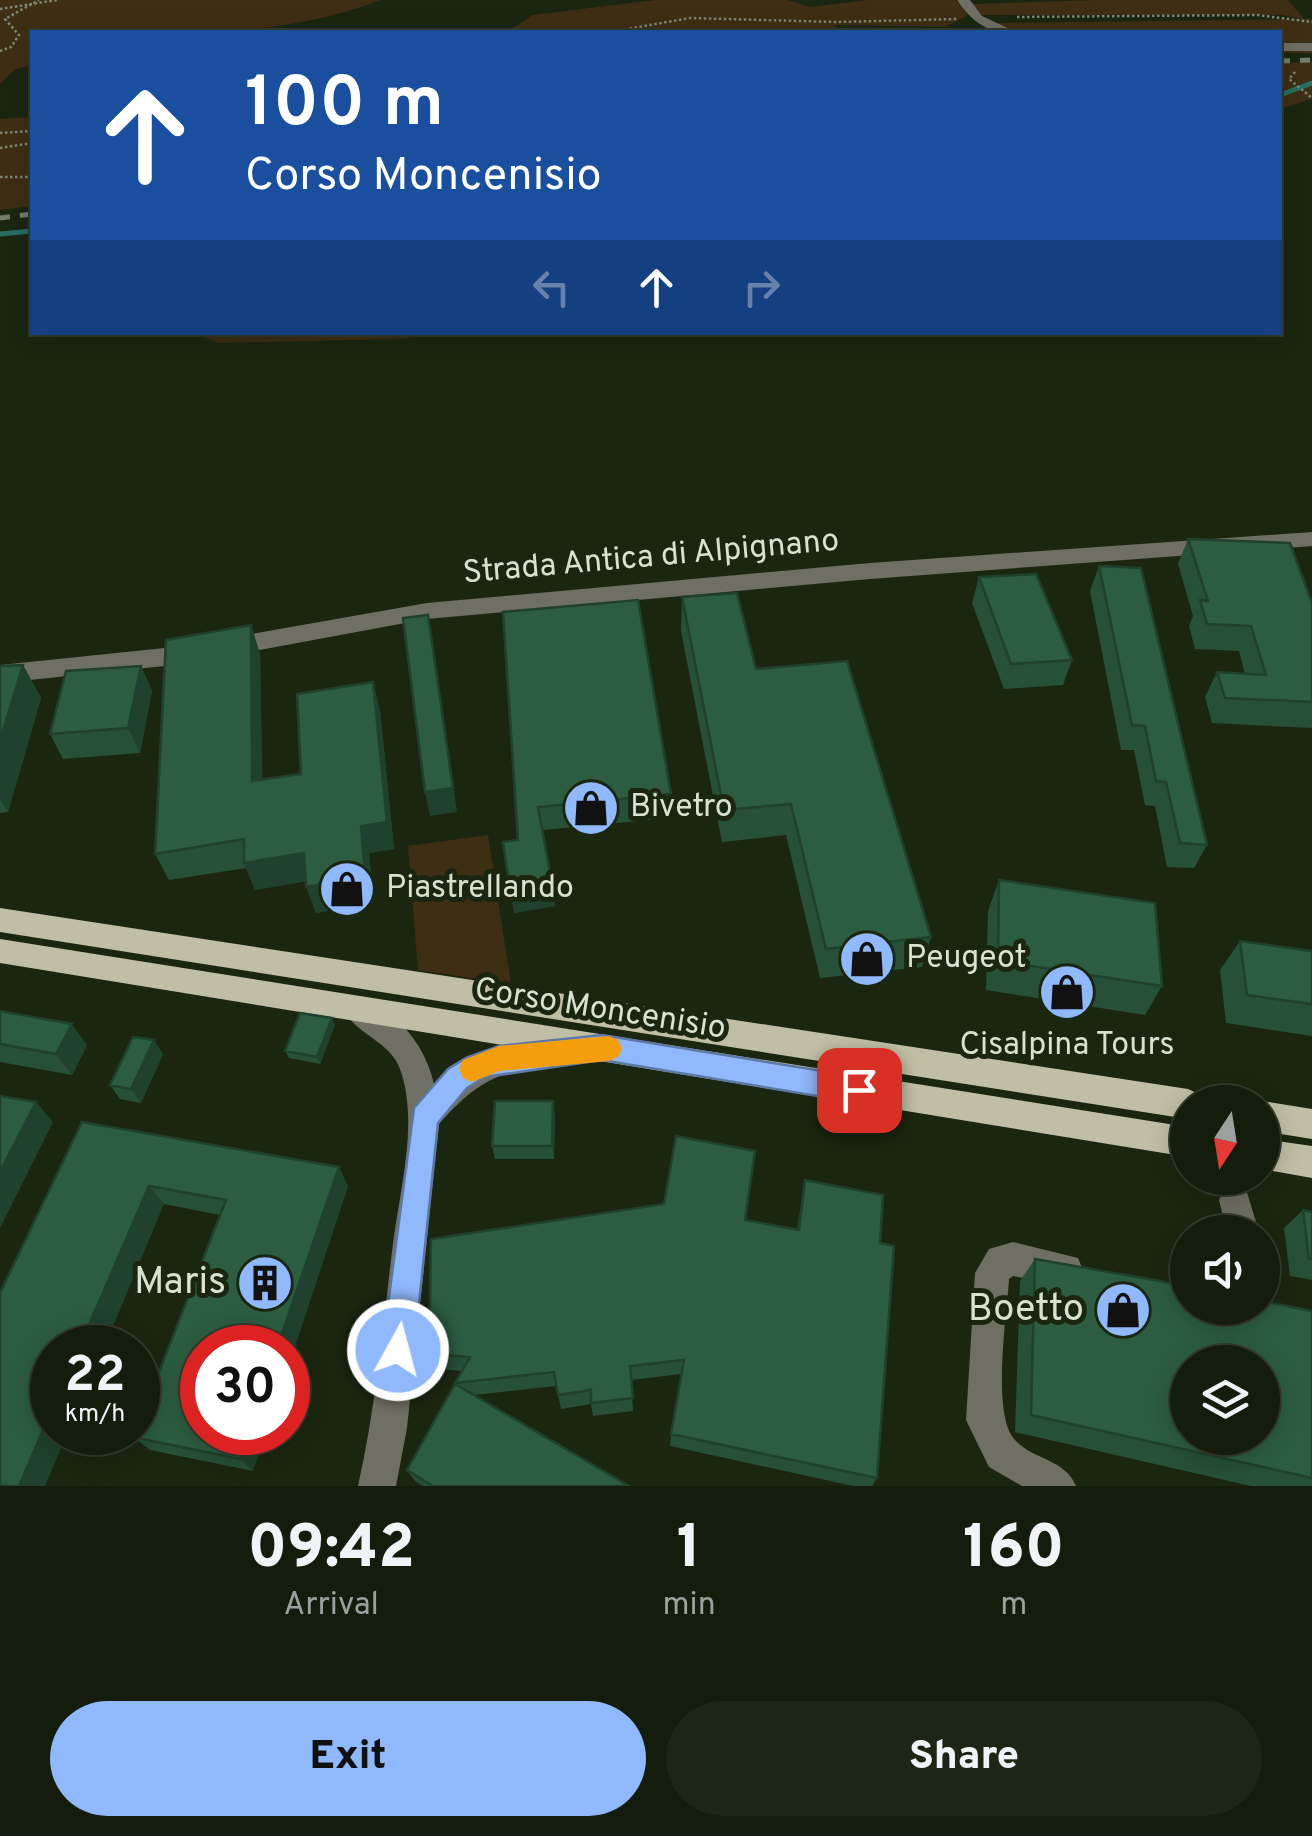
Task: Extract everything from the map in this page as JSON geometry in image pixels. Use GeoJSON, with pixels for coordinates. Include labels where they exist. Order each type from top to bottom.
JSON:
{"type":"FeatureCollection","features":[{"type":"Feature","properties":{"kind":"main road","name":"Corso Moncenisio"},"geometry":{"type":"LineString","coordinates":[[0,920],[1170,1101]]}},
{"type":"Feature","properties":{"kind":"main road","name":"Corso Moncenisio"},"geometry":{"type":"LineString","coordinates":[[0,952],[1170,1139]]}},
{"type":"Feature","properties":{"kind":"main road"},"geometry":{"type":"LineString","coordinates":[[1280,1119],[1312,1124]]}},
{"type":"Feature","properties":{"kind":"main road"},"geometry":{"type":"LineString","coordinates":[[1280,1157],[1312,1162]]}},
{"type":"Feature","properties":{"kind":"street"},"geometry":{"type":"LineString","coordinates":[[963,0],[977,19],[1004,30]]}},
{"type":"Feature","properties":{"kind":"street"},"geometry":{"type":"LineString","coordinates":[[1282,47],[1312,47]]}},
{"type":"Feature","properties":{"kind":"street","name":"Strada Antica di Alpignano"},"geometry":{"type":"LineString","coordinates":[[0,674],[184,655],[442,610],[870,571],[1312,539]]}},
{"type":"Feature","properties":{"kind":"street"},"geometry":{"type":"LineString","coordinates":[[358,1010],[402,1040],[412,1053],[424,1118],[389,1428],[378,1486]]}},
{"type":"Feature","properties":{"kind":"street"},"geometry":{"type":"LineString","coordinates":[[424,1118],[458,1078],[476,1067],[499,1058],[602,1048]]}},
{"type":"Feature","properties":{"kind":"street"},"geometry":{"type":"LineString","coordinates":[[1236,1200],[1239,1215]]}},
{"type":"Feature","properties":{"kind":"street"},"geometry":{"type":"LineString","coordinates":[[1056,1486],[1002,1454],[984,1420],[992,1273],[1000,1261],[1013,1259],[1090,1274]]}},
{"type":"Feature","properties":{"kind":"path"},"geometry":{"type":"LineString","coordinates":[[0,10],[57,0]]}},
{"type":"Feature","properties":{"kind":"path"},"geometry":{"type":"LineString","coordinates":[[0,51],[11,47],[19,36],[6,19],[37,2]]}},
{"type":"Feature","properties":{"kind":"path"},"geometry":{"type":"LineString","coordinates":[[617,30],[702,14],[816,22],[1256,15],[1312,22]]}},
{"type":"Feature","properties":{"kind":"path"},"geometry":{"type":"LineString","coordinates":[[1295,72],[1289,74],[1294,85],[1312,98]]}},
{"type":"Feature","properties":{"kind":"path"},"geometry":{"type":"LineString","coordinates":[[0,133],[30,131]]}},
{"type":"Feature","properties":{"kind":"path"},"geometry":{"type":"LineString","coordinates":[[0,148],[30,143]]}},
{"type":"Feature","properties":{"kind":"path"},"geometry":{"type":"LineString","coordinates":[[0,177],[30,176]]}},
{"type":"Feature","properties":{"kind":"shaded area"},"geometry":{"type":"Polygon","coordinates":[[[0,0],[380,0],[339,14],[253,29],[30,30],[30,66],[16,69],[0,84],[0,0]]]}},
{"type":"Feature","properties":{"kind":"shaded area"},"geometry":{"type":"Polygon","coordinates":[[[655,0],[788,0],[810,7],[868,0],[956,0],[968,15],[946,27],[510,30],[533,15],[655,0]]]}},
{"type":"Feature","properties":{"kind":"shaded area"},"geometry":{"type":"Polygon","coordinates":[[[1288,0],[1304,19],[1312,19],[1312,53],[1282,53],[1282,30],[1009,30],[990,23],[1302,19],[1282,15],[981,15],[973,4],[1288,0]]]}},
{"type":"Feature","properties":{"kind":"shaded area"},"geometry":{"type":"Polygon","coordinates":[[[1312,62],[1312,99],[1282,108],[1282,63],[1312,62]]]}},
{"type":"Feature","properties":{"kind":"shaded area"},"geometry":{"type":"Polygon","coordinates":[[[30,117],[30,206],[0,210],[0,119],[30,117]]]}},
{"type":"Feature","properties":{"kind":"shaded area"},"geometry":{"type":"Polygon","coordinates":[[[199,335],[436,335],[397,339],[219,343],[199,335]]]}},
{"type":"Feature","properties":{"kind":"shaded area"},"geometry":{"type":"Polygon","coordinates":[[[488,835],[511,984],[418,970],[408,846],[488,835]]]}},
{"type":"Feature","properties":{"kind":"building"},"geometry":{"type":"Polygon","coordinates":[[[1188,539],[1290,543],[1312,603],[1312,702],[1225,698],[1217,672],[1266,675],[1251,626],[1207,624],[1200,600],[1208,601],[1188,539]]]}},
{"type":"Feature","properties":{"kind":"building"},"geometry":{"type":"Polygon","coordinates":[[[1099,566],[1141,568],[1207,845],[1180,843],[1166,782],[1156,781],[1145,726],[1132,725],[1099,566]]]}},
{"type":"Feature","properties":{"kind":"building"},"geometry":{"type":"Polygon","coordinates":[[[1036,574],[1072,660],[1011,664],[979,577],[1036,574]]]}},
{"type":"Feature","properties":{"kind":"building"},"geometry":{"type":"Polygon","coordinates":[[[737,593],[756,669],[847,661],[931,937],[826,949],[791,804],[724,810],[682,597],[737,593]]]}},
{"type":"Feature","properties":{"kind":"building"},"geometry":{"type":"Polygon","coordinates":[[[638,600],[671,794],[538,807],[552,883],[510,890],[503,842],[518,840],[503,612],[638,600]]]}},
{"type":"Feature","properties":{"kind":"building"},"geometry":{"type":"Polygon","coordinates":[[[428,615],[453,788],[425,792],[403,618],[428,615]]]}},
{"type":"Feature","properties":{"kind":"building"},"geometry":{"type":"Polygon","coordinates":[[[251,625],[252,781],[301,774],[297,694],[373,682],[387,822],[361,826],[365,877],[306,887],[304,853],[244,863],[244,839],[155,854],[166,640],[251,625]]]}},
{"type":"Feature","properties":{"kind":"building"},"geometry":{"type":"Polygon","coordinates":[[[23,665],[0,740],[0,666],[23,665]]]}},
{"type":"Feature","properties":{"kind":"building"},"geometry":{"type":"Polygon","coordinates":[[[141,666],[128,728],[50,734],[66,671],[141,666]]]}},
{"type":"Feature","properties":{"kind":"building"},"geometry":{"type":"Polygon","coordinates":[[[999,880],[1155,903],[1162,986],[998,961],[999,880]]]}},
{"type":"Feature","properties":{"kind":"building"},"geometry":{"type":"Polygon","coordinates":[[[1240,941],[1312,951],[1312,1004],[1247,995],[1240,941]]]}},
{"type":"Feature","properties":{"kind":"building"},"geometry":{"type":"Polygon","coordinates":[[[0,1011],[72,1024],[56,1054],[0,1044],[0,1011]]]}},
{"type":"Feature","properties":{"kind":"building"},"geometry":{"type":"Polygon","coordinates":[[[300,1013],[332,1018],[317,1057],[285,1051],[300,1013]]]}},
{"type":"Feature","properties":{"kind":"building"},"geometry":{"type":"Polygon","coordinates":[[[133,1037],[154,1040],[131,1089],[110,1085],[133,1037]]]}},
{"type":"Feature","properties":{"kind":"building"},"geometry":{"type":"Polygon","coordinates":[[[0,1096],[36,1102],[0,1172],[0,1096]]]}},
{"type":"Feature","properties":{"kind":"building"},"geometry":{"type":"Polygon","coordinates":[[[495,1101],[553,1101],[552,1146],[492,1146],[495,1101]]]}},
{"type":"Feature","properties":{"kind":"building","name":"Maris"},"geometry":{"type":"Polygon","coordinates":[[[82,1122],[339,1167],[285,1325],[180,1325],[180,1447],[160,1443],[160,1370],[226,1200],[149,1186],[89,1325],[30,1325],[32,1455],[19,1486],[0,1486],[0,1293],[82,1122]]]}},
{"type":"Feature","properties":{"kind":"building"},"geometry":{"type":"Polygon","coordinates":[[[676,1136],[755,1151],[745,1220],[799,1230],[805,1180],[883,1195],[880,1243],[894,1246],[877,1478],[671,1434],[684,1360],[630,1366],[633,1398],[591,1403],[591,1390],[558,1395],[554,1372],[455,1383],[470,1357],[429,1354],[431,1239],[664,1204],[676,1136]]]}},
{"type":"Feature","properties":{"kind":"building"},"geometry":{"type":"Polygon","coordinates":[[[1303,1210],[1312,1212],[1312,1259],[1309,1259],[1303,1210]]]}},
{"type":"Feature","properties":{"kind":"building"},"geometry":{"type":"Polygon","coordinates":[[[1035,1259],[1170,1283],[1170,1325],[1280,1325],[1280,1305],[1312,1311],[1312,1478],[1209,1455],[1280,1455],[1280,1345],[1170,1345],[1170,1446],[1031,1415],[1035,1259]]]}},
{"type":"Feature","properties":{"kind":"building"},"geometry":{"type":"Polygon","coordinates":[[[455,1384],[629,1486],[433,1486],[407,1470],[455,1384]]]}},
{"type":"Feature","properties":{"kind":"waterway"},"geometry":{"type":"LineString","coordinates":[[1282,94],[1312,83]]}},
{"type":"Feature","properties":{"kind":"waterway"},"geometry":{"type":"LineString","coordinates":[[0,234],[30,231]]}},
{"type":"Feature","properties":{"kind":"railway"},"geometry":{"type":"LineString","coordinates":[[1282,61],[1312,60]]}},
{"type":"Feature","properties":{"kind":"railway"},"geometry":{"type":"LineString","coordinates":[[0,218],[30,214]]}},
{"type":"Feature","properties":{"kind":"slow traffic"},"geometry":{"type":"LineString","coordinates":[[472,1069],[499,1058],[609,1049]]}},
{"type":"Feature","properties":{"kind":"place","name":"Bivetro"},"geometry":{"type":"Point","coordinates":[591,808]}},
{"type":"Feature","properties":{"kind":"place","name":"Piastrellando"},"geometry":{"type":"Point","coordinates":[347,889]}},
{"type":"Feature","properties":{"kind":"place","name":"Peugeot"},"geometry":{"type":"Point","coordinates":[867,959]}},
{"type":"Feature","properties":{"kind":"place","name":"Cisalpina Tours"},"geometry":{"type":"Point","coordinates":[1067,992]}},
{"type":"Feature","properties":{"kind":"place","name":"Maris"},"geometry":{"type":"Point","coordinates":[265,1283]}},
{"type":"Feature","properties":{"kind":"place","name":"Boetto"},"geometry":{"type":"Point","coordinates":[1123,1310]}},
{"type":"Feature","properties":{"kind":"route"},"geometry":{"type":"LineString","coordinates":[[398,1350],[424,1118],[458,1078],[476,1067],[499,1058],[602,1048],[859,1090]]}}]}
